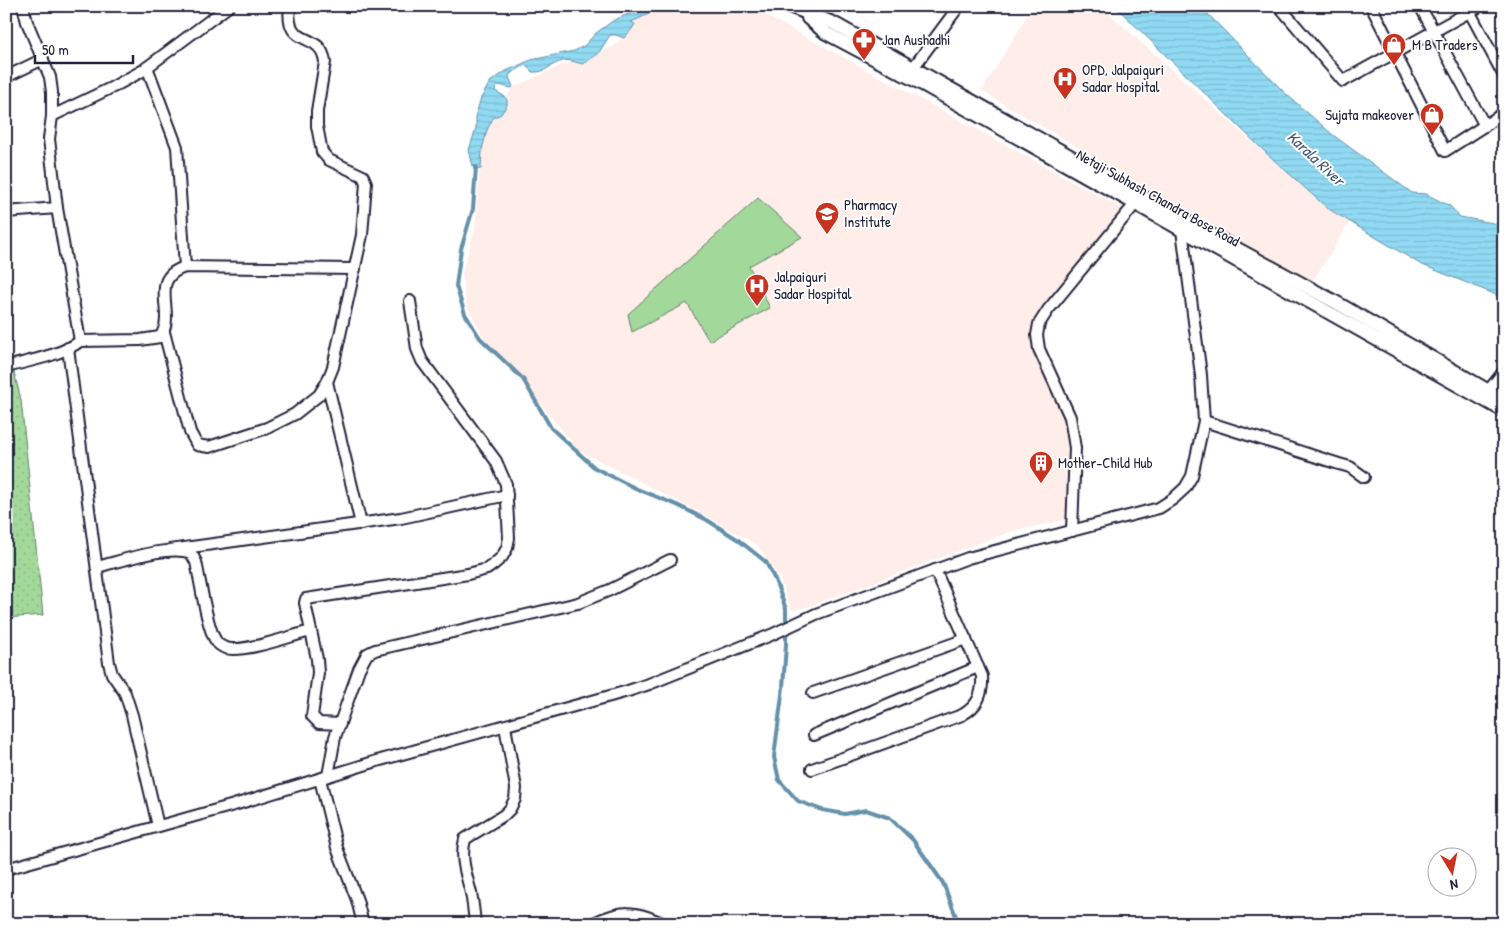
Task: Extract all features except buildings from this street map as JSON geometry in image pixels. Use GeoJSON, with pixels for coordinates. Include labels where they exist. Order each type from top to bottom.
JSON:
{"type":"FeatureCollection","features":[{"type":"Feature","properties":{"kind":"street"},"geometry":{"type":"LineString","coordinates":[[24,6],[27,22],[50,77],[52,116],[49,139],[57,208],[80,340]]}},
{"type":"Feature","properties":{"kind":"street"},"geometry":{"type":"LineString","coordinates":[[52,116],[113,87],[147,67],[229,6]]}},
{"type":"Feature","properties":{"kind":"street"},"geometry":{"type":"LineString","coordinates":[[290,6],[289,22],[292,30],[317,45],[324,55],[325,62],[316,118],[322,152],[329,160],[365,178],[362,235],[355,269],[333,367],[319,396],[295,414],[273,424],[209,447],[197,445],[190,432],[164,332],[166,322],[165,284],[168,276],[175,270],[185,267],[355,269]]}},
{"type":"Feature","properties":{"kind":"street"},"geometry":{"type":"LineString","coordinates":[[913,68],[959,6]]}},
{"type":"Feature","properties":{"kind":"street"},"geometry":{"type":"LineString","coordinates":[[1278,6],[1343,81],[1433,32],[1468,9],[1480,6]]}},
{"type":"Feature","properties":{"kind":"street"},"geometry":{"type":"LineString","coordinates":[[1371,6],[1445,151],[1504,114]]}},
{"type":"Feature","properties":{"kind":"street"},"geometry":{"type":"LineString","coordinates":[[1420,6],[1485,126]]}},
{"type":"Feature","properties":{"kind":"street","name":"Netaji Subhash Chandra Bose Road"},"geometry":{"type":"LineString","coordinates":[[794,8],[833,23],[1182,225],[1503,402]]}},
{"type":"Feature","properties":{"kind":"street","name":"Netaji Subhash Chandra Bose Road"},"geometry":{"type":"LineString","coordinates":[[794,8],[826,33],[926,86],[1136,204],[1337,303],[1488,391],[1503,402]]}},
{"type":"Feature","properties":{"kind":"street"},"geometry":{"type":"LineString","coordinates":[[1468,9],[1504,76]]}},
{"type":"Feature","properties":{"kind":"street"},"geometry":{"type":"LineString","coordinates":[[6,77],[43,59]]}},
{"type":"Feature","properties":{"kind":"street"},"geometry":{"type":"LineString","coordinates":[[147,67],[177,147],[185,267]]}},
{"type":"Feature","properties":{"kind":"street"},"geometry":{"type":"LineString","coordinates":[[1072,531],[1074,448],[1070,417],[1039,349],[1037,335],[1039,324],[1048,310],[1136,204]]}},
{"type":"Feature","properties":{"kind":"street"},"geometry":{"type":"LineString","coordinates":[[6,212],[57,208]]}},
{"type":"Feature","properties":{"kind":"street"},"geometry":{"type":"LineString","coordinates":[[6,869],[649,684],[771,635],[816,614],[968,558],[1159,508],[1185,488],[1192,476],[1204,421],[1202,375],[1182,225]]}},
{"type":"Feature","properties":{"kind":"street"},"geometry":{"type":"LineString","coordinates":[[340,724],[319,723],[312,716],[318,668],[305,603],[306,598],[402,585],[487,569],[502,557],[507,548],[509,538],[506,484],[496,460],[422,361],[417,348],[410,301]]}},
{"type":"Feature","properties":{"kind":"street"},"geometry":{"type":"LineString","coordinates":[[6,367],[74,346],[80,340],[140,340],[160,337],[164,332]]}},
{"type":"Feature","properties":{"kind":"street"},"geometry":{"type":"LineString","coordinates":[[68,348],[109,664],[112,674],[124,693],[132,715],[158,826]]}},
{"type":"Feature","properties":{"kind":"street"},"geometry":{"type":"LineString","coordinates":[[1488,391],[1504,371]]}},
{"type":"Feature","properties":{"kind":"street"},"geometry":{"type":"LineString","coordinates":[[327,382],[361,524]]}},
{"type":"Feature","properties":{"kind":"street"},"geometry":{"type":"LineString","coordinates":[[1204,421],[1339,464],[1350,468],[1364,477]]}},
{"type":"Feature","properties":{"kind":"street"},"geometry":{"type":"LineString","coordinates":[[97,567],[170,550],[401,518],[507,495]]}},
{"type":"Feature","properties":{"kind":"street"},"geometry":{"type":"LineString","coordinates":[[170,550],[184,550],[191,553],[194,558],[211,631],[216,642],[224,648],[246,648],[311,631]]}},
{"type":"Feature","properties":{"kind":"street"},"geometry":{"type":"LineString","coordinates":[[363,924],[337,848],[324,778],[359,669],[367,654],[376,650],[578,602],[610,590],[670,560]]}},
{"type":"Feature","properties":{"kind":"street"},"geometry":{"type":"LineString","coordinates":[[812,769],[962,715],[972,709],[978,701],[983,688],[982,676],[936,570]]}},
{"type":"Feature","properties":{"kind":"street"},"geometry":{"type":"LineString","coordinates":[[813,693],[966,639]]}},
{"type":"Feature","properties":{"kind":"street"},"geometry":{"type":"LineString","coordinates":[[814,735],[978,667]]}},
{"type":"Feature","properties":{"kind":"street"},"geometry":{"type":"LineString","coordinates":[[475,924],[471,894],[462,858],[463,847],[465,839],[504,815],[516,799],[516,788],[505,726]]}},
{"type":"Feature","properties":{"kind":"street"},"geometry":{"type":"LineString","coordinates":[[591,924],[614,914],[627,912],[644,915],[666,924]]}},
{"type":"Feature","properties":{"kind":"shaded area","name":"Jalpaiguri Sadar Hospital"},"geometry":{"type":"Polygon","coordinates":[[[647,6],[748,6],[1126,210],[1035,331],[1065,411],[1072,443],[1070,519],[1012,531],[804,608],[791,610],[780,579],[758,545],[703,514],[579,450],[484,337],[466,304],[462,272],[475,230],[483,128],[514,87],[558,67],[615,46],[647,6]]]}},
{"type":"Feature","properties":{"kind":"shaded area"},"geometry":{"type":"Polygon","coordinates":[[[1033,6],[1071,6],[1105,10],[1326,208],[1350,222],[1312,282],[982,91],[1033,6]]]}},
{"type":"Feature","properties":{"kind":"green space"},"geometry":{"type":"Polygon","coordinates":[[[758,198],[802,237],[749,266],[770,308],[709,341],[687,303],[632,332],[628,314],[758,198]]]}},
{"type":"Feature","properties":{"kind":"green space"},"geometry":{"type":"Polygon","coordinates":[[[14,372],[21,400],[43,615],[6,618],[6,375],[14,372]]]}},
{"type":"Feature","properties":{"kind":"water"},"geometry":{"type":"Polygon","coordinates":[[[640,6],[654,6],[649,14],[631,22],[635,24],[624,38],[610,35],[598,54],[583,64],[570,61],[558,62],[545,70],[537,72],[532,72],[525,65],[510,74],[509,77],[513,87],[499,85],[496,87],[495,91],[504,96],[507,100],[507,105],[501,114],[493,118],[487,130],[482,150],[481,169],[474,170],[469,150],[476,128],[476,114],[481,98],[490,82],[506,71],[531,60],[574,51],[584,46],[596,33],[614,20],[631,13],[640,6]]]}},
{"type":"Feature","properties":{"kind":"water","name":"Karala River"},"geometry":{"type":"Polygon","coordinates":[[[1115,6],[1200,6],[1285,93],[1333,135],[1412,193],[1426,194],[1450,206],[1460,217],[1504,225],[1504,298],[1420,264],[1327,208],[1265,152],[1115,6]]]}},
{"type":"Feature","properties":{"kind":"waterway"},"geometry":{"type":"LineString","coordinates":[[476,167],[473,209],[461,249],[456,286],[465,314],[480,338],[523,379],[551,428],[595,468],[707,520],[737,539],[766,562],[786,609],[783,687],[774,757],[779,780],[798,801],[822,810],[845,814],[866,810],[890,818],[913,840],[943,883],[959,924]]}},
{"type":"Feature","properties":{"kind":"place","name":"Jan Aushadhi"},"geometry":{"type":"Point","coordinates":[864,61]}},
{"type":"Feature","properties":{"kind":"place","name":"M B Traders"},"geometry":{"type":"Point","coordinates":[1394,66]}},
{"type":"Feature","properties":{"kind":"place","name":"OPD, Jalpaiguri Sadar Hospital"},"geometry":{"type":"Point","coordinates":[1065,100]}},
{"type":"Feature","properties":{"kind":"place","name":"Sujata makeover"},"geometry":{"type":"Point","coordinates":[1432,136]}},
{"type":"Feature","properties":{"kind":"place","name":"Pharmacy Institute"},"geometry":{"type":"Point","coordinates":[827,235]}},
{"type":"Feature","properties":{"kind":"place","name":"Jalpaiguri Sadar Hospital"},"geometry":{"type":"Point","coordinates":[757,307]}},
{"type":"Feature","properties":{"kind":"place","name":"Mother-Child Hub"},"geometry":{"type":"Point","coordinates":[1041,484]}}]}
